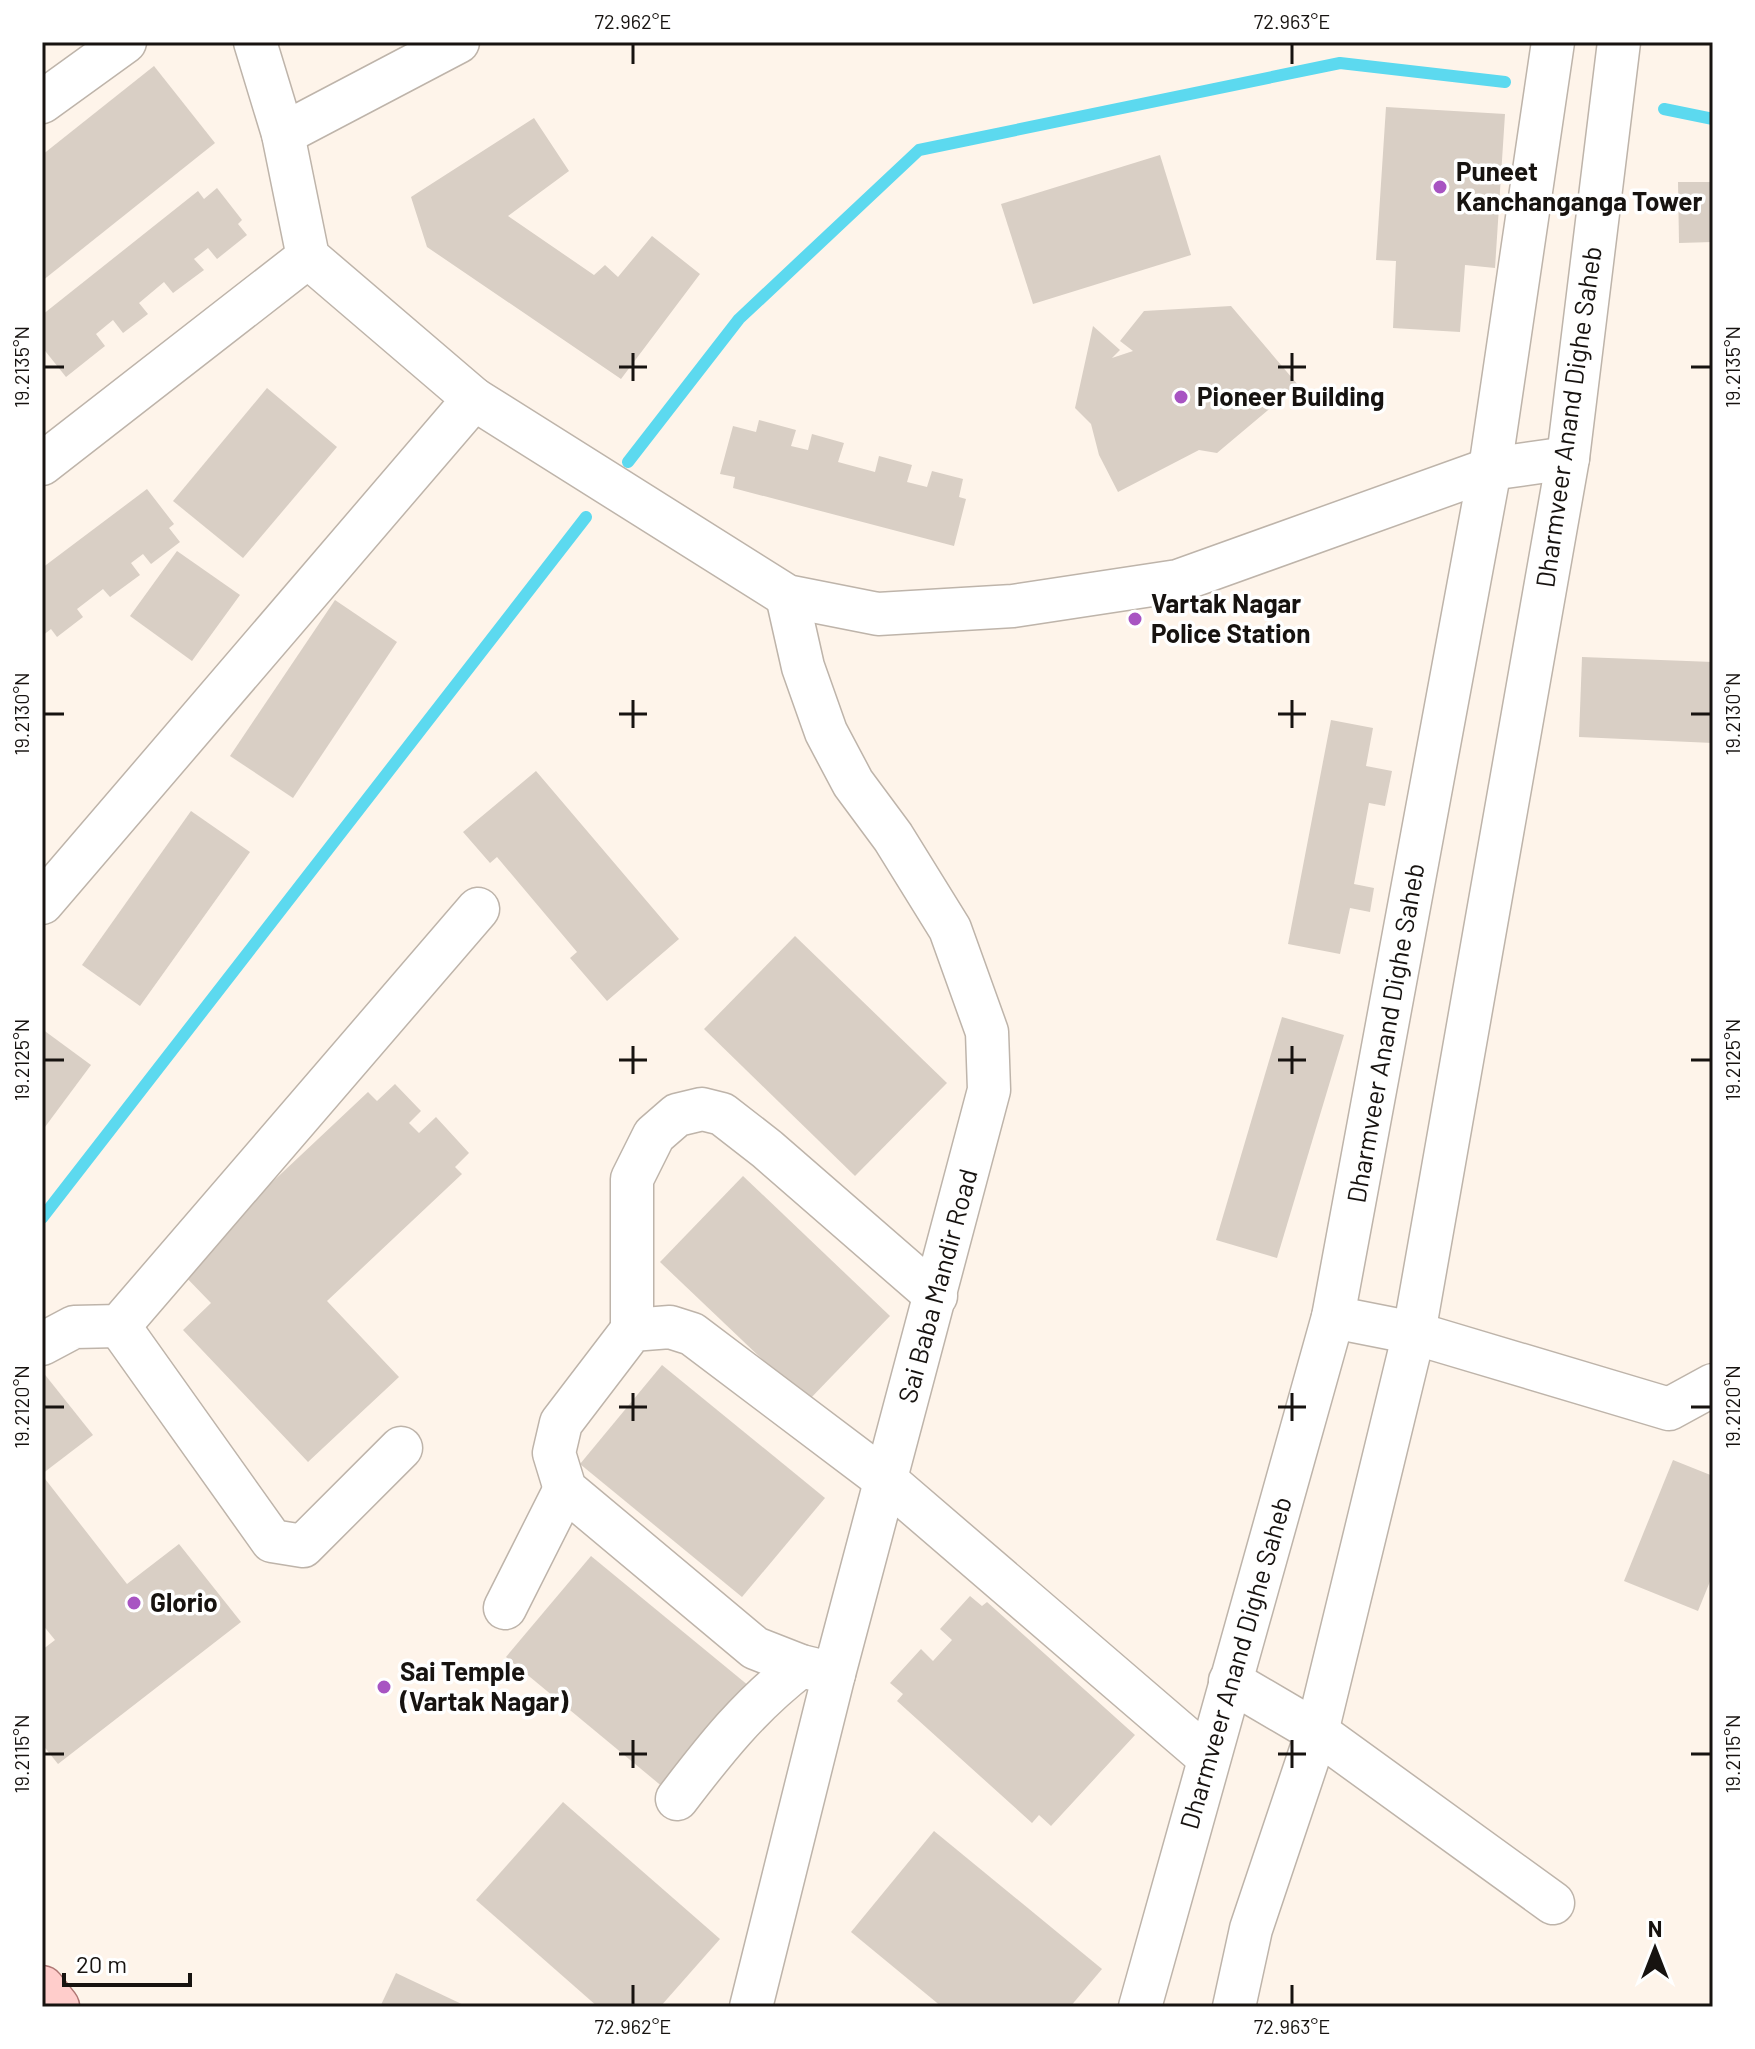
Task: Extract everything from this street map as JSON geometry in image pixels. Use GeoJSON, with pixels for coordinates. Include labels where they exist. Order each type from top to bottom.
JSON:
{"type":"FeatureCollection","features":[{"type":"Feature","properties":{"kind":"main road"},"geometry":{"type":"LineString","coordinates":[[42,1988],[57,2007]]}},
{"type":"Feature","properties":{"kind":"street"},"geometry":{"type":"LineString","coordinates":[[42,102],[125,42]]}},
{"type":"Feature","properties":{"kind":"street"},"geometry":{"type":"LineString","coordinates":[[255,42],[283,134],[308,257],[474,399],[787,596],[878,614],[1013,606],[1178,581],[1490,469],[1568,458]]}},
{"type":"Feature","properties":{"kind":"street"},"geometry":{"type":"LineString","coordinates":[[283,134],[458,42]]}},
{"type":"Feature","properties":{"kind":"street","name":"Dharmveer Anand Dighe Saheb"},"geometry":{"type":"LineString","coordinates":[[1140,2007],[1333,1317],[1490,469],[1553,42]]}},
{"type":"Feature","properties":{"kind":"street","name":"Dharmveer Anand Dighe Saheb"},"geometry":{"type":"LineString","coordinates":[[1234,2007],[1251,1929],[1317,1732],[1414,1333],[1568,458],[1619,42]]}},
{"type":"Feature","properties":{"kind":"street"},"geometry":{"type":"LineString","coordinates":[[42,464],[308,257]]}},
{"type":"Feature","properties":{"kind":"street"},"geometry":{"type":"LineString","coordinates":[[42,903],[474,399]]}},
{"type":"Feature","properties":{"kind":"street","name":"Sai Baba Mandir Road"},"geometry":{"type":"LineString","coordinates":[[751,2007],[818,1670],[888,1482],[989,1090],[987,1032],[950,929],[893,837],[853,783],[826,732],[803,667],[787,596]]}},
{"type":"Feature","properties":{"kind":"street"},"geometry":{"type":"LineString","coordinates":[[42,1344],[74,1327],[119,1326],[478,909]]}},
{"type":"Feature","properties":{"kind":"street"},"geometry":{"type":"LineString","coordinates":[[818,1670],[755,1648],[565,1489],[554,1453],[561,1423],[632,1330],[632,1179],[654,1135],[677,1115],[702,1109],[722,1114],[767,1149],[936,1296]]}},
{"type":"Feature","properties":{"kind":"street"},"geometry":{"type":"LineString","coordinates":[[1333,1317],[1414,1333],[1669,1409],[1713,1385]]}},
{"type":"Feature","properties":{"kind":"street"},"geometry":{"type":"LineString","coordinates":[[119,1326],[272,1541],[303,1546],[401,1448]]}},
{"type":"Feature","properties":{"kind":"street"},"geometry":{"type":"LineString","coordinates":[[632,1330],[670,1327],[692,1334],[888,1482],[1209,1758]]}},
{"type":"Feature","properties":{"kind":"street"},"geometry":{"type":"LineString","coordinates":[[505,1608],[565,1489]]}},
{"type":"Feature","properties":{"kind":"street"},"geometry":{"type":"LineString","coordinates":[[677,1799],[735,1724],[761,1697],[818,1670]]}},
{"type":"Feature","properties":{"kind":"street"},"geometry":{"type":"LineString","coordinates":[[1230,1681],[1317,1732],[1553,1903]]}},
{"type":"Feature","properties":{"kind":"building"},"geometry":{"type":"Polygon","coordinates":[[[154,66],[215,143],[42,281],[42,155],[154,66]]]}},
{"type":"Feature","properties":{"kind":"building","name":"Puneet Kanchanganga Tower"},"geometry":{"type":"Polygon","coordinates":[[[1386,107],[1505,114],[1495,268],[1465,265],[1460,332],[1393,328],[1396,261],[1376,260],[1386,107]]]}},
{"type":"Feature","properties":{"kind":"building"},"geometry":{"type":"Polygon","coordinates":[[[534,118],[569,171],[508,216],[594,275],[605,265],[618,277],[652,236],[700,274],[621,379],[427,247],[411,197],[534,118]]]}},
{"type":"Feature","properties":{"kind":"building"},"geometry":{"type":"Polygon","coordinates":[[[1160,155],[1191,255],[1033,304],[1001,204],[1160,155]]]}},
{"type":"Feature","properties":{"kind":"building"},"geometry":{"type":"Polygon","coordinates":[[[1678,182],[1713,182],[1713,242],[1679,243],[1678,182]]]}},
{"type":"Feature","properties":{"kind":"building"},"geometry":{"type":"Polygon","coordinates":[[[217,188],[242,220],[238,224],[247,235],[217,259],[208,248],[194,259],[204,270],[173,293],[164,282],[139,303],[148,314],[123,333],[113,320],[96,334],[105,346],[66,377],[42,347],[42,315],[198,191],[204,199],[217,188]]]}},
{"type":"Feature","properties":{"kind":"building","name":"Pioneer Building"},"geometry":{"type":"Polygon","coordinates":[[[1231,306],[1298,385],[1217,453],[1199,450],[1118,492],[1099,455],[1091,424],[1075,408],[1093,326],[1120,350],[1112,358],[1133,351],[1120,341],[1144,311],[1231,306]]]}},
{"type":"Feature","properties":{"kind":"building"},"geometry":{"type":"Polygon","coordinates":[[[267,388],[337,447],[243,558],[173,501],[267,388]]]}},
{"type":"Feature","properties":{"kind":"building"},"geometry":{"type":"Polygon","coordinates":[[[759,420],[796,430],[791,446],[808,450],[812,434],[844,443],[838,462],[875,472],[879,456],[912,465],[907,482],[927,487],[932,471],[963,479],[959,497],[966,499],[954,546],[733,488],[735,477],[720,474],[733,426],[756,432],[759,420]]]}},
{"type":"Feature","properties":{"kind":"building"},"geometry":{"type":"Polygon","coordinates":[[[147,489],[174,524],[169,528],[180,542],[151,564],[143,554],[131,563],[140,575],[110,597],[103,589],[77,609],[83,617],[57,637],[51,629],[42,636],[42,568],[147,489]]]}},
{"type":"Feature","properties":{"kind":"building"},"geometry":{"type":"Polygon","coordinates":[[[177,551],[240,595],[192,661],[130,616],[177,551]]]}},
{"type":"Feature","properties":{"kind":"building"},"geometry":{"type":"Polygon","coordinates":[[[335,600],[397,642],[293,798],[230,756],[335,600]]]}},
{"type":"Feature","properties":{"kind":"building"},"geometry":{"type":"Polygon","coordinates":[[[1582,657],[1713,662],[1713,743],[1579,737],[1582,657]]]}},
{"type":"Feature","properties":{"kind":"building"},"geometry":{"type":"Polygon","coordinates":[[[1331,720],[1373,728],[1366,766],[1392,771],[1385,806],[1369,803],[1354,884],[1374,888],[1370,912],[1350,908],[1340,954],[1288,944],[1331,720]]]}},
{"type":"Feature","properties":{"kind":"building"},"geometry":{"type":"Polygon","coordinates":[[[536,771],[679,939],[607,1001],[570,958],[577,952],[497,857],[490,863],[463,832],[536,771]]]}},
{"type":"Feature","properties":{"kind":"building"},"geometry":{"type":"Polygon","coordinates":[[[191,811],[250,852],[140,1006],[82,965],[191,811]]]}},
{"type":"Feature","properties":{"kind":"building"},"geometry":{"type":"Polygon","coordinates":[[[795,936],[947,1083],[855,1176],[704,1029],[795,936]]]}},
{"type":"Feature","properties":{"kind":"building"},"geometry":{"type":"Polygon","coordinates":[[[1282,1017],[1344,1035],[1277,1258],[1216,1240],[1282,1017]]]}},
{"type":"Feature","properties":{"kind":"building"},"geometry":{"type":"Polygon","coordinates":[[[42,1029],[91,1065],[42,1131],[42,1029]]]}},
{"type":"Feature","properties":{"kind":"building"},"geometry":{"type":"Polygon","coordinates":[[[395,1084],[421,1111],[409,1123],[419,1133],[436,1117],[469,1153],[455,1167],[462,1174],[327,1301],[399,1377],[308,1462],[183,1330],[211,1303],[179,1270],[368,1092],[377,1101],[395,1084]]]}},
{"type":"Feature","properties":{"kind":"building"},"geometry":{"type":"Polygon","coordinates":[[[743,1176],[890,1316],[807,1402],[660,1262],[743,1176]]]}},
{"type":"Feature","properties":{"kind":"building"},"geometry":{"type":"Polygon","coordinates":[[[662,1365],[825,1498],[742,1597],[580,1464],[662,1365]]]}},
{"type":"Feature","properties":{"kind":"building"},"geometry":{"type":"Polygon","coordinates":[[[42,1371],[93,1435],[42,1474],[42,1371]]]}},
{"type":"Feature","properties":{"kind":"building"},"geometry":{"type":"Polygon","coordinates":[[[1673,1460],[1713,1476],[1713,1574],[1698,1611],[1624,1581],[1673,1460]]]}},
{"type":"Feature","properties":{"kind":"building","name":"Glorio"},"geometry":{"type":"Polygon","coordinates":[[[42,1475],[127,1584],[179,1544],[241,1622],[58,1764],[42,1744],[42,1650],[55,1640],[42,1624],[42,1475]]]}},
{"type":"Feature","properties":{"kind":"building"},"geometry":{"type":"Polygon","coordinates":[[[591,1556],[749,1686],[664,1788],[506,1657],[591,1556]]]}},
{"type":"Feature","properties":{"kind":"building"},"geometry":{"type":"Polygon","coordinates":[[[970,1596],[982,1606],[987,1602],[1135,1735],[1051,1826],[1039,1815],[1032,1823],[897,1701],[903,1694],[890,1683],[921,1649],[933,1661],[952,1640],[940,1629],[970,1596]]]}},
{"type":"Feature","properties":{"kind":"building"},"geometry":{"type":"Polygon","coordinates":[[[563,1802],[720,1939],[660,2007],[598,2007],[476,1900],[563,1802]]]}},
{"type":"Feature","properties":{"kind":"building"},"geometry":{"type":"Polygon","coordinates":[[[934,1831],[1102,1969],[1070,2007],[942,2007],[851,1932],[934,1831]]]}},
{"type":"Feature","properties":{"kind":"building"},"geometry":{"type":"Polygon","coordinates":[[[396,1973],[468,2007],[380,2007],[396,1973]]]}},
{"type":"Feature","properties":{"kind":"waterway"},"geometry":{"type":"LineString","coordinates":[[628,462],[739,319],[919,150],[1340,63],[1505,82]]}},
{"type":"Feature","properties":{"kind":"waterway"},"geometry":{"type":"LineString","coordinates":[[1664,109],[1713,119]]}},
{"type":"Feature","properties":{"kind":"waterway"},"geometry":{"type":"LineString","coordinates":[[42,1218],[586,517]]}},
{"type":"Feature","properties":{"kind":"place","name":"Puneet Kanchanganga Tower"},"geometry":{"type":"Point","coordinates":[1440,187]}},
{"type":"Feature","properties":{"kind":"place","name":"Pioneer Building"},"geometry":{"type":"Point","coordinates":[1181,397]}},
{"type":"Feature","properties":{"kind":"place","name":"Vartak Nagar Police Station"},"geometry":{"type":"Point","coordinates":[1135,619]}},
{"type":"Feature","properties":{"kind":"place","name":"Glorio"},"geometry":{"type":"Point","coordinates":[134,1603]}},
{"type":"Feature","properties":{"kind":"place","name":"Sai Temple (Vartak Nagar)"},"geometry":{"type":"Point","coordinates":[384,1687]}}]}
